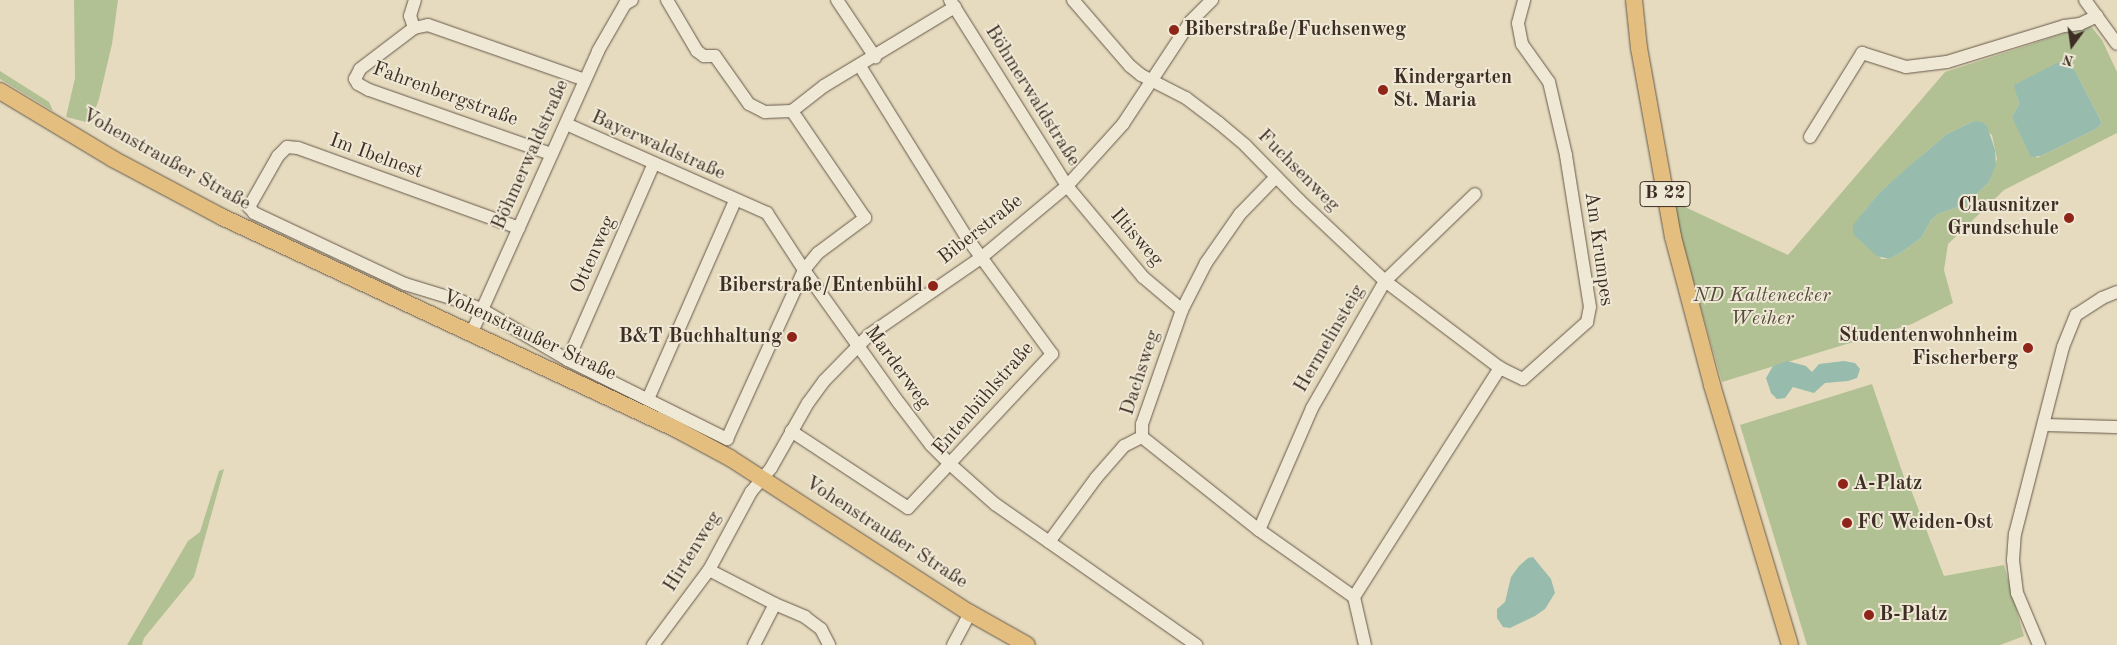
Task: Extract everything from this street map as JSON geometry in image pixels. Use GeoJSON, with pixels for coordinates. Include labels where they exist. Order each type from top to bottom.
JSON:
{"type":"FeatureCollection","features":[{"type":"Feature","properties":{"kind":"main road","name":"B 22"},"geometry":{"type":"LineString","coordinates":[[1634,0],[1642,66],[1673,237],[1712,385],[1790,645]]}},
{"type":"Feature","properties":{"kind":"main road","name":"Vohenstraußer Straße"},"geometry":{"type":"LineString","coordinates":[[0,91],[113,159],[222,217],[324,266],[472,332],[676,429],[764,478],[970,613],[1027,645]]}},
{"type":"Feature","properties":{"kind":"street"},"geometry":{"type":"LineString","coordinates":[[415,0],[410,16],[414,28],[428,26],[586,80]]}},
{"type":"Feature","properties":{"kind":"street"},"geometry":{"type":"LineString","coordinates":[[667,0],[698,51],[704,56],[715,56],[748,104],[765,112],[792,111],[824,86],[875,57],[952,4]]}},
{"type":"Feature","properties":{"kind":"street"},"geometry":{"type":"LineString","coordinates":[[837,0],[875,57]]}},
{"type":"Feature","properties":{"kind":"street","name":"Fuchsenweg"},"geometry":{"type":"LineString","coordinates":[[1073,0],[1117,53],[1141,75],[1186,98],[1219,123],[1246,146],[1385,281],[1500,368]]}},
{"type":"Feature","properties":{"kind":"street","name":"Biberstraße"},"geometry":{"type":"LineString","coordinates":[[764,478],[791,431],[824,381],[868,335],[982,257],[1066,186],[1124,124],[1191,21],[1212,0]]}},
{"type":"Feature","properties":{"kind":"street","name":"Am Krumpes"},"geometry":{"type":"LineString","coordinates":[[1500,368],[1523,379],[1587,322],[1590,307],[1566,155],[1549,82],[1522,44],[1518,24],[1524,0]]}},
{"type":"Feature","properties":{"kind":"street"},"geometry":{"type":"LineString","coordinates":[[2085,0],[2117,44]]}},
{"type":"Feature","properties":{"kind":"street","name":"Böhmerwaldstraße"},"geometry":{"type":"LineString","coordinates":[[472,332],[598,51],[627,1]]}},
{"type":"Feature","properties":{"kind":"street","name":"Böhmerwaldstraße"},"geometry":{"type":"LineString","coordinates":[[952,4],[1066,186]]}},
{"type":"Feature","properties":{"kind":"street"},"geometry":{"type":"LineString","coordinates":[[1810,137],[1862,54],[1906,67],[1947,62],[2064,26],[2080,24],[2096,16]]}},
{"type":"Feature","properties":{"kind":"street","name":"Fahrenbergstraße"},"geometry":{"type":"LineString","coordinates":[[414,28],[360,69],[355,79],[358,84],[369,90],[551,154]]}},
{"type":"Feature","properties":{"kind":"street","name":"Entenbühlstraße"},"geometry":{"type":"LineString","coordinates":[[791,431],[908,508],[951,465],[1052,354],[982,257],[860,66]]}},
{"type":"Feature","properties":{"kind":"street"},"geometry":{"type":"LineString","coordinates":[[792,111],[865,218],[818,253],[804,270]]}},
{"type":"Feature","properties":{"kind":"street","name":"Bayerwaldstraße"},"geometry":{"type":"LineString","coordinates":[[566,124],[735,201]]}},
{"type":"Feature","properties":{"kind":"street","name":"Im Ibelnest"},"geometry":{"type":"LineString","coordinates":[[249,206],[278,156],[287,147],[298,148],[519,228]]}},
{"type":"Feature","properties":{"kind":"street","name":"Ottenweg"},"geometry":{"type":"LineString","coordinates":[[568,360],[654,165]]}},
{"type":"Feature","properties":{"kind":"street","name":"Dachsweg"},"geometry":{"type":"LineString","coordinates":[[1276,177],[1240,214],[1206,263],[1182,310],[1142,424],[1142,437],[1259,530],[1354,597]]}},
{"type":"Feature","properties":{"kind":"street","name":"Iltisweg"},"geometry":{"type":"LineString","coordinates":[[1066,186],[1144,276],[1169,301],[1182,310]]}},
{"type":"Feature","properties":{"kind":"street","name":"Hermelinsteig"},"geometry":{"type":"LineString","coordinates":[[1259,530],[1312,408],[1385,281],[1475,194]]}},
{"type":"Feature","properties":{"kind":"street"},"geometry":{"type":"LineString","coordinates":[[648,399],[735,201]]}},
{"type":"Feature","properties":{"kind":"street","name":"Marderweg"},"geometry":{"type":"LineString","coordinates":[[735,201],[767,213],[857,346],[931,445],[951,465],[995,504],[1196,645]]}},
{"type":"Feature","properties":{"kind":"street","name":"Vohenstraußer Straße"},"geometry":{"type":"LineString","coordinates":[[249,206],[254,213],[405,284],[481,309],[568,360],[727,439],[804,270]]}},
{"type":"Feature","properties":{"kind":"street"},"geometry":{"type":"LineString","coordinates":[[2039,645],[2017,593],[2013,560],[2015,534],[2063,347],[2076,315],[2102,298],[2117,292]]}},
{"type":"Feature","properties":{"kind":"street"},"geometry":{"type":"LineString","coordinates":[[1365,645],[1354,597],[1500,368]]}},
{"type":"Feature","properties":{"kind":"street"},"geometry":{"type":"LineString","coordinates":[[2044,425],[2117,427]]}},
{"type":"Feature","properties":{"kind":"street"},"geometry":{"type":"LineString","coordinates":[[1049,542],[1096,478],[1124,446],[1142,437]]}},
{"type":"Feature","properties":{"kind":"street","name":"Hirtenweg"},"geometry":{"type":"LineString","coordinates":[[653,645],[709,570],[751,492],[764,478]]}},
{"type":"Feature","properties":{"kind":"street"},"geometry":{"type":"LineString","coordinates":[[709,570],[811,621],[821,629],[829,645]]}},
{"type":"Feature","properties":{"kind":"street"},"geometry":{"type":"LineString","coordinates":[[754,645],[775,604]]}},
{"type":"Feature","properties":{"kind":"street"},"geometry":{"type":"LineString","coordinates":[[953,645],[970,613]]}},
{"type":"Feature","properties":{"kind":"green space"},"geometry":{"type":"Polygon","coordinates":[[[74,0],[118,0],[112,44],[99,99],[90,123],[66,117],[75,78],[74,0]]]}},
{"type":"Feature","properties":{"kind":"green space","name":"ND Kaltenecker Weiher"},"geometry":{"type":"Polygon","coordinates":[[[2090,25],[2102,40],[2117,72],[2117,133],[2004,190],[1948,244],[1944,270],[1953,303],[1912,324],[1722,382],[1670,200],[1788,255],[1945,72],[2090,25]],[[2070,61],[2017,97],[2019,104],[2012,117],[2037,158],[2096,129],[2102,123],[2070,61]],[[1974,121],[1947,134],[1879,193],[1863,213],[1881,259],[1889,259],[1902,252],[1922,237],[1931,220],[1938,214],[1966,204],[1989,182],[1997,159],[1992,135],[1974,121]]]}},
{"type":"Feature","properties":{"kind":"green space"},"geometry":{"type":"Polygon","coordinates":[[[0,71],[49,102],[53,111],[0,79],[0,71]]]}},
{"type":"Feature","properties":{"kind":"green space","name":"FC Weiden-Ost"},"geometry":{"type":"Polygon","coordinates":[[[1872,384],[1905,480],[1908,482],[1944,576],[2004,565],[2024,636],[2000,645],[1807,645],[1740,425],[1872,384]]]}},
{"type":"Feature","properties":{"kind":"green space"},"geometry":{"type":"Polygon","coordinates":[[[224,469],[194,577],[144,638],[142,645],[127,645],[188,541],[200,532],[219,471],[224,469]]]}},
{"type":"Feature","properties":{"kind":"shaded area"},"geometry":{"type":"Polygon","coordinates":[[[2067,58],[2102,123],[2096,129],[2041,156],[2031,157],[2012,117],[2019,104],[2014,85],[2067,58]]]}},
{"type":"Feature","properties":{"kind":"shaded area"},"geometry":{"type":"Polygon","coordinates":[[[1974,121],[1982,122],[1987,126],[1995,150],[1996,165],[1989,182],[1966,204],[1938,214],[1931,220],[1922,237],[1902,252],[1889,259],[1877,256],[1853,234],[1853,225],[1879,193],[1908,167],[1947,134],[1974,121]]]}},
{"type":"Feature","properties":{"kind":"shaded area"},"geometry":{"type":"Polygon","coordinates":[[[1787,361],[1806,366],[1812,372],[1819,364],[1844,361],[1855,363],[1860,369],[1857,378],[1848,381],[1825,383],[1814,393],[1793,387],[1785,398],[1777,399],[1771,393],[1766,378],[1773,366],[1787,361]]]}},
{"type":"Feature","properties":{"kind":"shaded area"},"geometry":{"type":"Polygon","coordinates":[[[1533,557],[1551,579],[1555,593],[1545,609],[1535,616],[1510,628],[1503,627],[1497,618],[1497,609],[1505,602],[1511,577],[1519,566],[1528,558],[1533,557]]]}},
{"type":"Feature","properties":{"kind":"place","name":"Biberstraße/Fuchsenweg"},"geometry":{"type":"Point","coordinates":[1174,30]}},
{"type":"Feature","properties":{"kind":"place","name":"Kindergarten St. Maria"},"geometry":{"type":"Point","coordinates":[1383,90]}},
{"type":"Feature","properties":{"kind":"place","name":"Clausnitzer Grundschule"},"geometry":{"type":"Point","coordinates":[2069,218]}},
{"type":"Feature","properties":{"kind":"place","name":"Biberstraße/Entenbühl"},"geometry":{"type":"Point","coordinates":[933,286]}},
{"type":"Feature","properties":{"kind":"place","name":"B&T Buchhaltung"},"geometry":{"type":"Point","coordinates":[792,337]}},
{"type":"Feature","properties":{"kind":"place","name":"Studentenwohnheim Fischerberg"},"geometry":{"type":"Point","coordinates":[2028,348]}},
{"type":"Feature","properties":{"kind":"place","name":"A-Platz"},"geometry":{"type":"Point","coordinates":[1843,484]}},
{"type":"Feature","properties":{"kind":"place","name":"FC Weiden-Ost"},"geometry":{"type":"Point","coordinates":[1847,523]}},
{"type":"Feature","properties":{"kind":"place","name":"B-Platz"},"geometry":{"type":"Point","coordinates":[1869,615]}}]}
